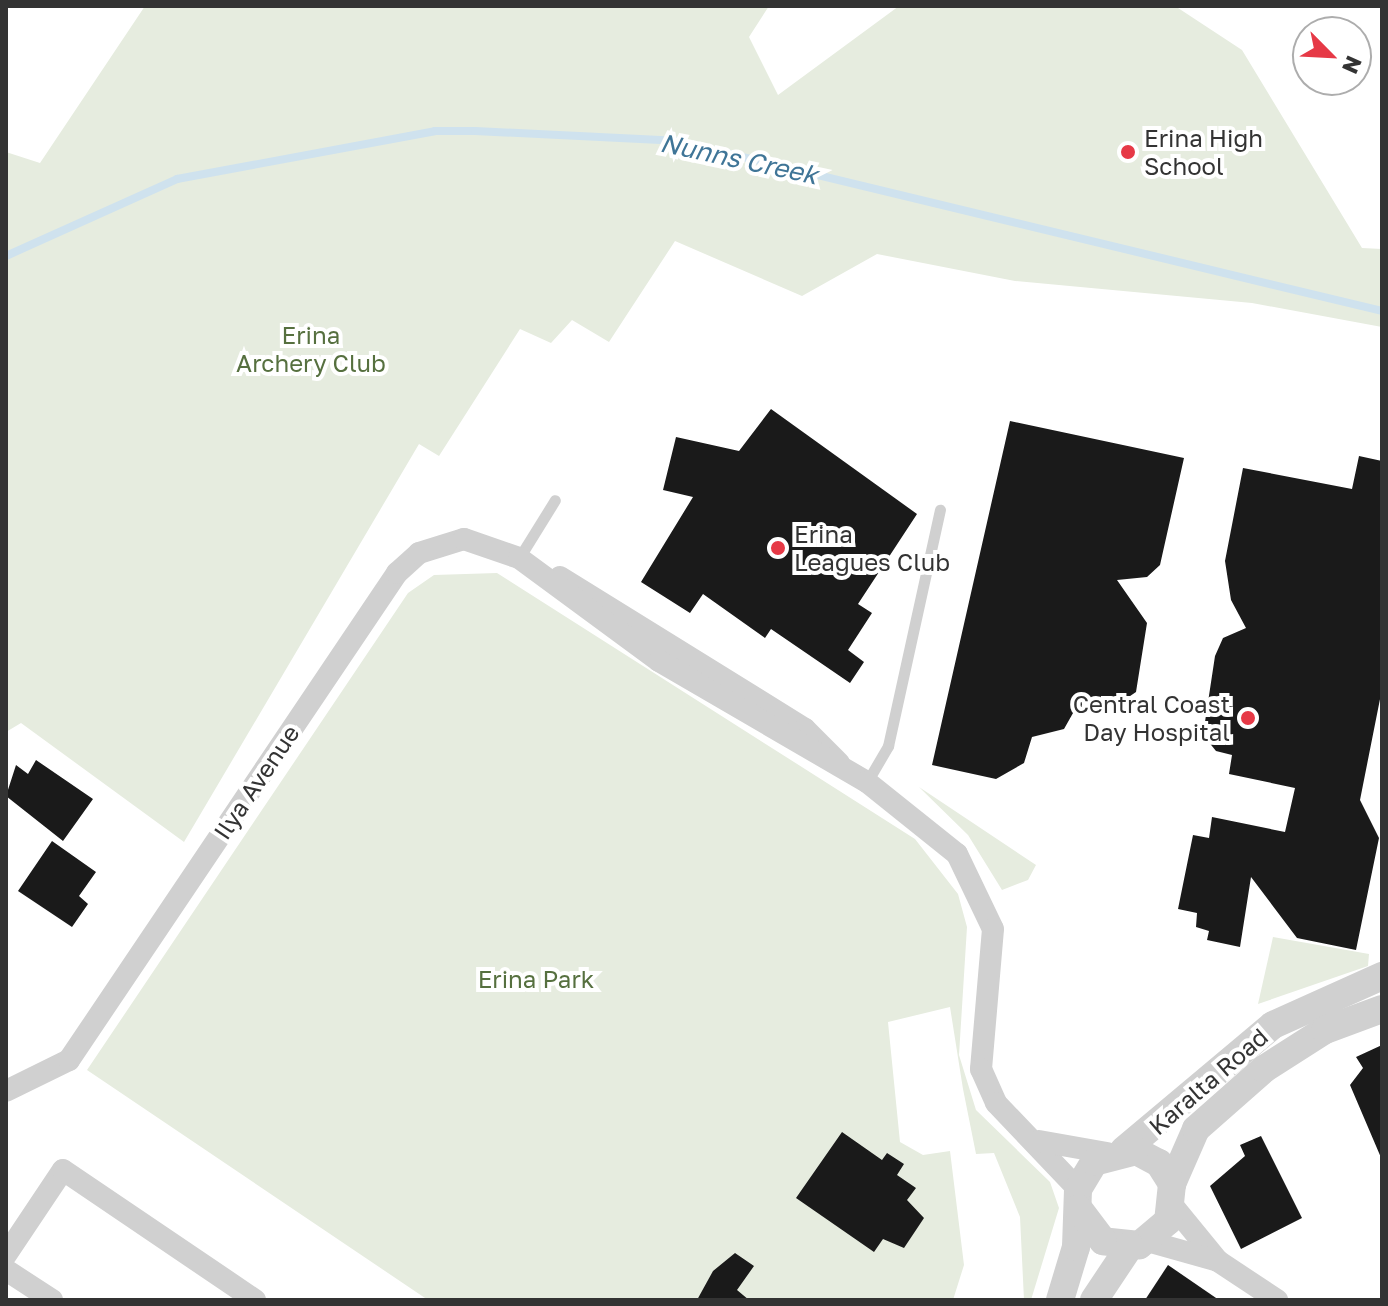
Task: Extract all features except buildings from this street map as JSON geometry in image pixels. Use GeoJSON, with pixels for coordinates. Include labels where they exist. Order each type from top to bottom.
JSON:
{"type":"FeatureCollection","features":[{"type":"Feature","properties":{"kind":"street","name":"Ilya Avenue"},"geometry":{"type":"LineString","coordinates":[[6,1091],[69,1060],[408,560],[464,539],[526,563],[659,661],[839,763],[939,835],[985,901],[993,929],[981,1069],[996,1103],[1039,1141],[1078,1198]]}},
{"type":"Feature","properties":{"kind":"street","name":"Karalta Road"},"geometry":{"type":"LineString","coordinates":[[1078,1198],[1116,1151],[1273,1025],[1382,976]]}},
{"type":"Feature","properties":{"kind":"street","name":"Karalta Road"},"geometry":{"type":"LineString","coordinates":[[1094,1300],[1139,1244],[1172,1195],[1196,1129],[1264,1069],[1325,1030],[1382,1009]]}},
{"type":"Feature","properties":{"kind":"street"},"geometry":{"type":"LineString","coordinates":[[1039,1141],[1116,1151]]}},
{"type":"Feature","properties":{"kind":"street","name":"Karalta Road"},"geometry":{"type":"LineString","coordinates":[[1116,1151],[1149,1155],[1172,1195]]}},
{"type":"Feature","properties":{"kind":"street"},"geometry":{"type":"LineString","coordinates":[[6,1255],[63,1170],[255,1300]]}},
{"type":"Feature","properties":{"kind":"street"},"geometry":{"type":"LineString","coordinates":[[1172,1195],[1218,1261]]}},
{"type":"Feature","properties":{"kind":"street"},"geometry":{"type":"LineString","coordinates":[[1078,1198],[1091,1233],[1218,1261],[1277,1300]]}},
{"type":"Feature","properties":{"kind":"street"},"geometry":{"type":"LineString","coordinates":[[1060,1300],[1076,1247],[1078,1198]]}},
{"type":"Feature","properties":{"kind":"street"},"geometry":{"type":"LineString","coordinates":[[6,1270],[52,1300]]}},
{"type":"Feature","properties":{"kind":"lane"},"geometry":{"type":"LineString","coordinates":[[526,563],[555,500]]}},
{"type":"Feature","properties":{"kind":"lane"},"geometry":{"type":"LineString","coordinates":[[867,782],[888,746],[940,510]]}},
{"type":"Feature","properties":{"kind":"green space","name":"Erina Archery Club"},"geometry":{"type":"Polygon","coordinates":[[[145,6],[769,6],[749,37],[778,95],[899,6],[1175,6],[1242,50],[1362,248],[1382,249],[1382,327],[1252,303],[1015,281],[877,254],[802,296],[675,241],[609,342],[572,320],[551,343],[520,329],[439,456],[419,444],[184,842],[21,723],[6,732],[6,152],[40,163],[145,6]]]}},
{"type":"Feature","properties":{"kind":"green space","name":"Erina Park"},"geometry":{"type":"Polygon","coordinates":[[[497,573],[915,839],[958,894],[967,927],[959,1055],[976,1110],[1050,1182],[1059,1208],[1031,1300],[1024,1300],[1020,1217],[994,1153],[976,1154],[950,1007],[888,1022],[900,1142],[923,1155],[950,1151],[964,1265],[953,1300],[428,1300],[87,1070],[408,593],[434,575],[497,573]]]}},
{"type":"Feature","properties":{"kind":"green space"},"geometry":{"type":"Polygon","coordinates":[[[919,787],[1036,865],[1028,880],[1002,890],[968,835],[919,787]]]}},
{"type":"Feature","properties":{"kind":"green space"},"geometry":{"type":"Polygon","coordinates":[[[1273,937],[1369,954],[1368,966],[1258,1004],[1273,937]]]}},
{"type":"Feature","properties":{"kind":"waterway","name":"Nunns Creek"},"geometry":{"type":"LineString","coordinates":[[6,256],[177,179],[435,131],[475,131],[676,141],[1382,311]]}},
{"type":"Feature","properties":{"kind":"place","name":"Erina High School"},"geometry":{"type":"Point","coordinates":[1128,152]}},
{"type":"Feature","properties":{"kind":"place","name":"Erina Leagues Club"},"geometry":{"type":"Point","coordinates":[778,548]}},
{"type":"Feature","properties":{"kind":"place","name":"Central Coast Day Hospital"},"geometry":{"type":"Point","coordinates":[1248,718]}}]}
